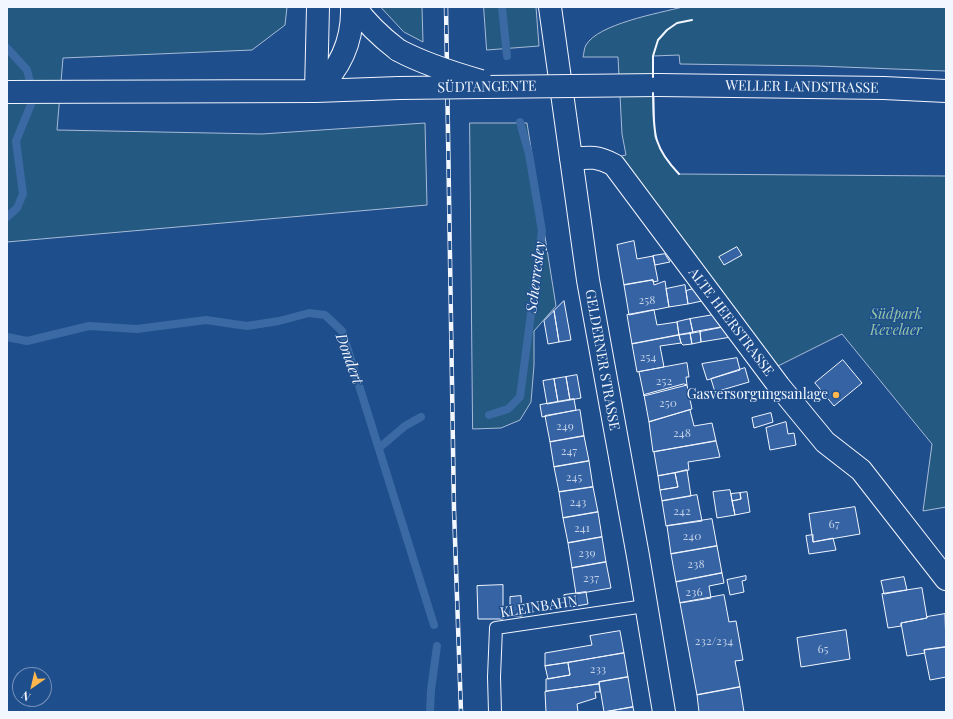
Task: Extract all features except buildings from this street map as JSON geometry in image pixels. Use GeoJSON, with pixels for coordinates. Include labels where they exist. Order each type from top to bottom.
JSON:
{"type":"FeatureCollection","features":[{"type":"Feature","properties":{"kind":"main road"},"geometry":{"type":"LineString","coordinates":[[316,91],[318,7]]}},
{"type":"Feature","properties":{"kind":"main road"},"geometry":{"type":"LineString","coordinates":[[316,91],[338,66],[344,54],[354,7]]}},
{"type":"Feature","properties":{"kind":"main road"},"geometry":{"type":"LineString","coordinates":[[354,7],[384,40],[411,57],[457,74],[503,87]]}},
{"type":"Feature","properties":{"kind":"main road","name":"GELDERNER STRASSE"},"geometry":{"type":"LineString","coordinates":[[550,7],[588,280],[638,556],[645,606],[664,712]]}},
{"type":"Feature","properties":{"kind":"main road","name":"SÜDTANGENTE"},"geometry":{"type":"LineString","coordinates":[[7,92],[316,91],[399,88],[658,85]]}},
{"type":"Feature","properties":{"kind":"main road","name":"WELLER LANDSTRASSE"},"geometry":{"type":"LineString","coordinates":[[658,85],[876,88],[946,91]]}},
{"type":"Feature","properties":{"kind":"main road","name":"ALTE HEERSTRASSE"},"geometry":{"type":"LineString","coordinates":[[572,159],[593,157],[603,159],[614,165],[779,386],[825,442],[860,470],[946,579]]}},
{"type":"Feature","properties":{"kind":"lane","name":"KLEINBAHN"},"geometry":{"type":"LineString","coordinates":[[495,712],[494,677],[496,628],[645,606]]}},
{"type":"Feature","properties":{"kind":"green space"},"geometry":{"type":"Polygon","coordinates":[[[7,7],[287,7],[285,25],[252,50],[63,58],[57,130],[262,134],[425,123],[427,205],[7,242],[7,7]]]}},
{"type":"Feature","properties":{"kind":"green space"},"geometry":{"type":"Polygon","coordinates":[[[381,7],[422,7],[423,42],[404,32],[381,7]]]}},
{"type":"Feature","properties":{"kind":"green space"},"geometry":{"type":"Polygon","coordinates":[[[484,7],[536,7],[539,46],[487,50],[484,7]]]}},
{"type":"Feature","properties":{"kind":"green space","name":"Südpark Kevelaer"},"geometry":{"type":"Polygon","coordinates":[[[683,7],[946,7],[946,71],[817,66],[680,64],[679,55],[653,56],[655,137],[663,154],[679,174],[946,176],[946,507],[923,511],[932,444],[842,334],[778,366],[673,234],[615,157],[626,155],[622,134],[618,57],[583,57],[585,46],[603,31],[616,25],[683,7]]]}},
{"type":"Feature","properties":{"kind":"green space"},"geometry":{"type":"Polygon","coordinates":[[[470,123],[527,123],[556,306],[534,331],[534,365],[531,402],[520,420],[501,428],[473,429],[470,123]]]}},
{"type":"Feature","properties":{"kind":"waterway","name":"Scherresley"},"geometry":{"type":"LineString","coordinates":[[502,7],[507,56]]}},
{"type":"Feature","properties":{"kind":"waterway","name":"Dondert"},"geometry":{"type":"LineString","coordinates":[[7,48],[27,70],[34,97],[16,141],[23,194],[17,208],[7,217]]}},
{"type":"Feature","properties":{"kind":"waterway","name":"Scherresley"},"geometry":{"type":"LineString","coordinates":[[489,415],[508,409],[520,397],[542,231],[529,154],[520,122]]}},
{"type":"Feature","properties":{"kind":"waterway","name":"Dondert"},"geometry":{"type":"LineString","coordinates":[[7,337],[27,341],[89,326],[137,329],[206,320],[247,326],[279,321],[309,313],[325,315],[342,331],[434,625]]}},
{"type":"Feature","properties":{"kind":"waterway","name":"Scherresley"},"geometry":{"type":"LineString","coordinates":[[379,448],[405,426],[421,417]]}},
{"type":"Feature","properties":{"kind":"waterway","name":"Dondert"},"geometry":{"type":"LineString","coordinates":[[430,712],[431,690],[437,646]]}},
{"type":"Feature","properties":{"kind":"railway"},"geometry":{"type":"LineString","coordinates":[[446,7],[454,510],[461,712]]}},
{"type":"Feature","properties":{"kind":"wall"},"geometry":{"type":"LineString","coordinates":[[653,77],[653,56],[658,40],[667,30],[677,23],[692,20]]}},
{"type":"Feature","properties":{"kind":"wall"},"geometry":{"type":"LineString","coordinates":[[653,93],[654,127],[656,136],[663,154],[679,174]]}},
{"type":"Feature","properties":{"kind":"place","name":"Gasversorgungsanlage"},"geometry":{"type":"Point","coordinates":[836,395]}}]}
